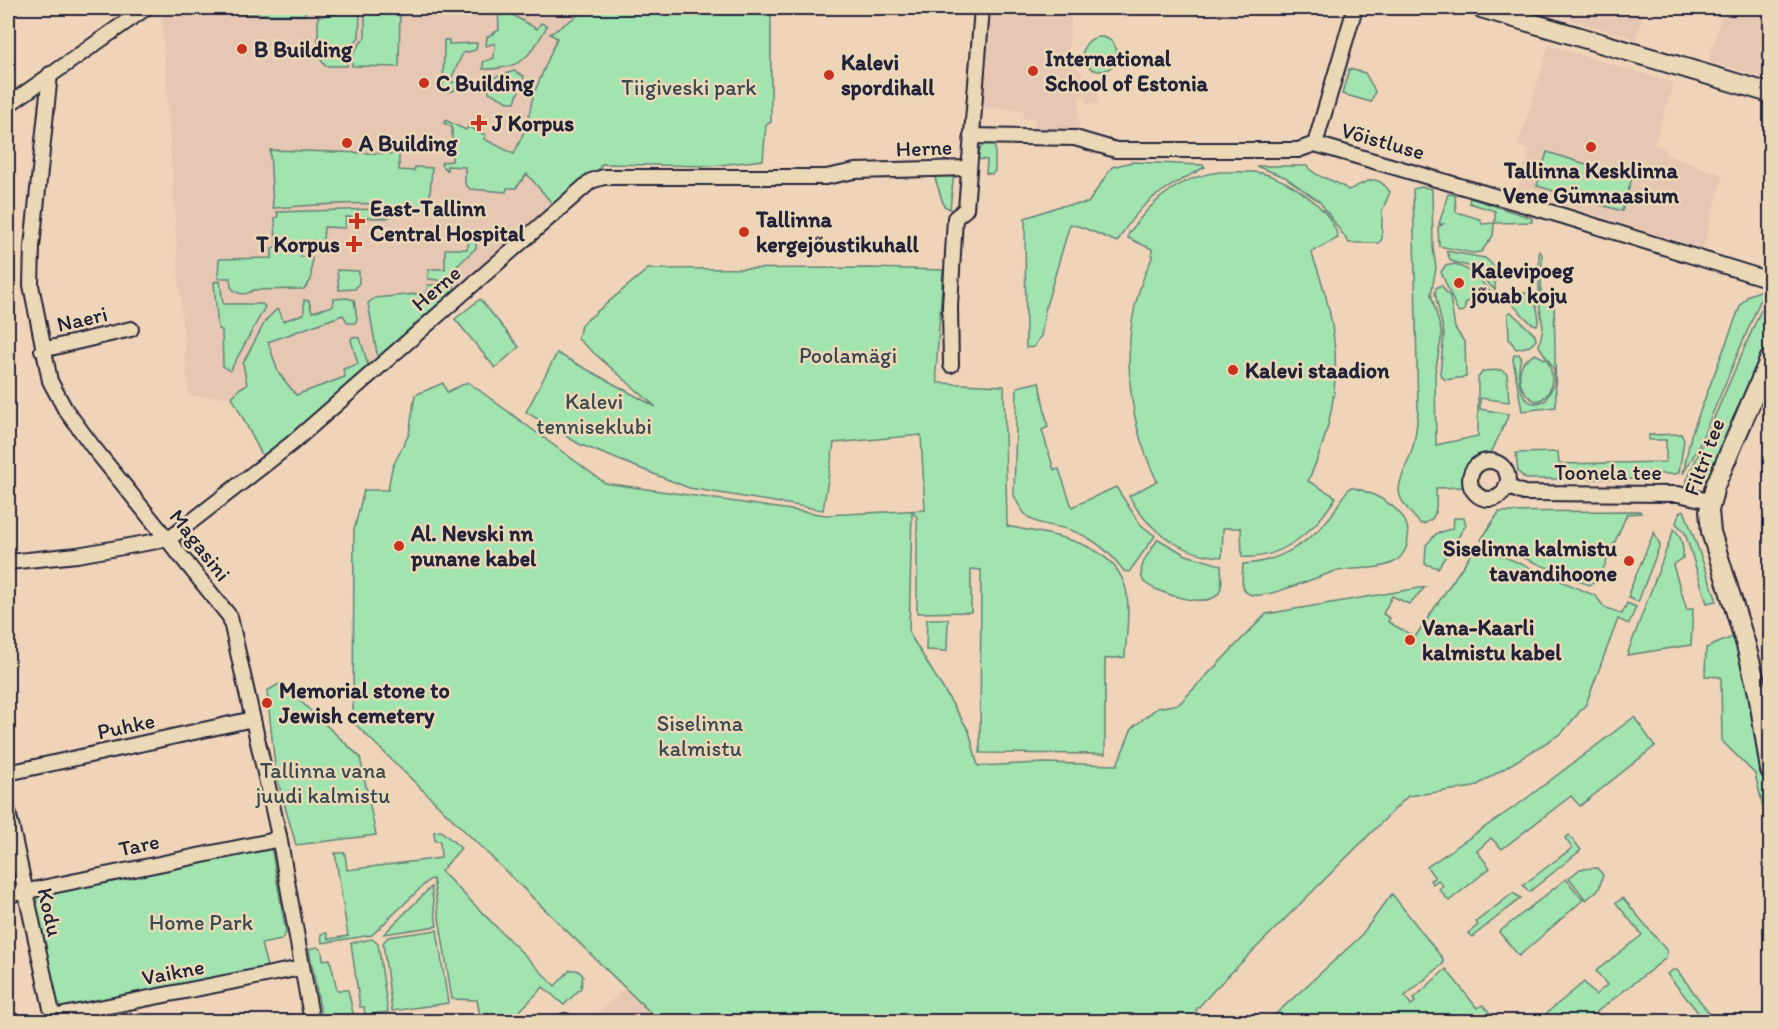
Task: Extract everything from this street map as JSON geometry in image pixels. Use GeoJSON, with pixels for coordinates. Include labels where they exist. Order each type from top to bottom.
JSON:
{"type":"FeatureCollection","features":[{"type":"Feature","properties":{"kind":"street"},"geometry":{"type":"LineString","coordinates":[[8,105],[146,8]]}},
{"type":"Feature","properties":{"kind":"street"},"geometry":{"type":"LineString","coordinates":[[951,365],[950,306],[955,218],[966,209],[982,8]]}},
{"type":"Feature","properties":{"kind":"street"},"geometry":{"type":"LineString","coordinates":[[1315,144],[1355,8]]}},
{"type":"Feature","properties":{"kind":"street"},"geometry":{"type":"LineString","coordinates":[[1481,8],[1770,93]]}},
{"type":"Feature","properties":{"kind":"street","name":"Magasini"},"geometry":{"type":"LineString","coordinates":[[50,74],[32,247],[31,285],[42,350],[50,381],[65,409],[230,617],[279,836],[312,1022]]}},
{"type":"Feature","properties":{"kind":"street"},"geometry":{"type":"LineString","coordinates":[[27,91],[46,117]]}},
{"type":"Feature","properties":{"kind":"street","name":"Võistluse"},"geometry":{"type":"LineString","coordinates":[[971,136],[1075,138],[1116,150],[1298,150],[1315,144],[1560,214],[1770,280]]}},
{"type":"Feature","properties":{"kind":"street","name":"Herne"},"geometry":{"type":"LineString","coordinates":[[8,561],[77,555],[169,539],[291,444],[591,182],[604,177],[826,177],[855,171],[969,168]]}},
{"type":"Feature","properties":{"kind":"street","name":"Naeri"},"geometry":{"type":"LineString","coordinates":[[42,350],[131,329]]}},
{"type":"Feature","properties":{"kind":"street","name":"Filtri tee"},"geometry":{"type":"LineString","coordinates":[[1770,358],[1710,501],[1711,532],[1746,645],[1758,693],[1770,770]]}},
{"type":"Feature","properties":{"kind":"street","name":"Toonela tee"},"geometry":{"type":"LineString","coordinates":[[1506,486],[1524,493],[1678,494],[1710,501]]}},
{"type":"Feature","properties":{"kind":"street","name":"Filtri tee"},"geometry":{"type":"LineString","coordinates":[[1746,645],[1770,709]]}},
{"type":"Feature","properties":{"kind":"street","name":"Puhke"},"geometry":{"type":"LineString","coordinates":[[8,773],[253,719]]}},
{"type":"Feature","properties":{"kind":"street","name":"Kodu"},"geometry":{"type":"LineString","coordinates":[[8,811],[53,1019]]}},
{"type":"Feature","properties":{"kind":"street","name":"Tare"},"geometry":{"type":"LineString","coordinates":[[8,895],[271,841],[279,836]]}},
{"type":"Feature","properties":{"kind":"street","name":"Vaikne"},"geometry":{"type":"LineString","coordinates":[[53,1019],[301,968]]}},
{"type":"Feature","properties":{"kind":"shaded area","name":"East-Tallinn Central Hospital"},"geometry":{"type":"Polygon","coordinates":[[[161,8],[608,8],[527,174],[556,208],[263,457],[232,397],[189,396],[161,8]]]}},
{"type":"Feature","properties":{"kind":"shaded area","name":"International School of Estonia"},"geometry":{"type":"Polygon","coordinates":[[[992,8],[1072,8],[1068,60],[1091,81],[1098,81],[1098,104],[1086,104],[1086,98],[1079,98],[1079,129],[1035,130],[1035,119],[1023,118],[1024,110],[983,108],[992,8]]]}},
{"type":"Feature","properties":{"kind":"shaded area"},"geometry":{"type":"Polygon","coordinates":[[[1532,8],[1645,8],[1636,39],[1532,8]]]}},
{"type":"Feature","properties":{"kind":"shaded area"},"geometry":{"type":"Polygon","coordinates":[[[1724,8],[1770,8],[1770,79],[1708,61],[1724,8]]]}},
{"type":"Feature","properties":{"kind":"shaded area","name":"Tallinna Kesklinna Vene Gümnaasium"},"geometry":{"type":"Polygon","coordinates":[[[1549,45],[1674,83],[1654,145],[1665,148],[1664,154],[1723,175],[1703,249],[1517,190],[1530,151],[1518,146],[1549,45]]]}},
{"type":"Feature","properties":{"kind":"shaded area"},"geometry":{"type":"Polygon","coordinates":[[[625,988],[659,1021],[590,1021],[625,988]]]}},
{"type":"Feature","properties":{"kind":"green space"},"geometry":{"type":"Polygon","coordinates":[[[198,8],[305,8],[305,15],[199,13],[198,8]]]}},
{"type":"Feature","properties":{"kind":"green space"},"geometry":{"type":"Polygon","coordinates":[[[365,8],[400,8],[399,67],[352,66],[353,53],[365,37],[365,8]]]}},
{"type":"Feature","properties":{"kind":"green space"},"geometry":{"type":"Polygon","coordinates":[[[498,8],[506,8],[505,11],[537,29],[541,23],[547,26],[523,60],[507,67],[483,69],[483,62],[494,58],[495,43],[486,46],[487,37],[499,30],[498,8]]]}},
{"type":"Feature","properties":{"kind":"green space","name":"Tiigiveski park"},"geometry":{"type":"Polygon","coordinates":[[[589,8],[771,8],[771,122],[766,125],[763,160],[711,166],[602,164],[595,174],[556,208],[527,174],[516,188],[507,188],[506,192],[470,189],[465,184],[465,167],[447,166],[447,170],[441,165],[442,162],[452,161],[452,127],[444,123],[445,120],[466,130],[468,127],[486,135],[484,139],[514,154],[527,125],[533,96],[557,38],[550,34],[589,8]]]}},
{"type":"Feature","properties":{"kind":"green space"},"geometry":{"type":"Polygon","coordinates":[[[346,11],[360,11],[359,37],[347,53],[347,66],[325,66],[318,55],[318,17],[346,11]]]}},
{"type":"Feature","properties":{"kind":"green space"},"geometry":{"type":"Polygon","coordinates":[[[1100,37],[1112,42],[1117,54],[1112,66],[1100,71],[1088,66],[1083,54],[1088,42],[1100,37]]]}},
{"type":"Feature","properties":{"kind":"green space"},"geometry":{"type":"Polygon","coordinates":[[[444,40],[449,40],[449,44],[477,43],[476,50],[463,53],[450,81],[462,85],[453,91],[443,92],[444,40]]]}},
{"type":"Feature","properties":{"kind":"green space"},"geometry":{"type":"Polygon","coordinates":[[[1349,69],[1365,73],[1375,91],[1371,102],[1342,94],[1349,69]]]}},
{"type":"Feature","properties":{"kind":"green space"},"geometry":{"type":"Polygon","coordinates":[[[514,71],[524,76],[515,102],[508,102],[489,92],[487,84],[493,78],[514,71]]]}},
{"type":"Feature","properties":{"kind":"green space"},"geometry":{"type":"Polygon","coordinates":[[[988,143],[995,143],[995,171],[992,174],[986,173],[987,160],[977,159],[981,147],[988,143]]]}},
{"type":"Feature","properties":{"kind":"green space"},"geometry":{"type":"Polygon","coordinates":[[[270,150],[399,154],[399,170],[414,171],[415,167],[432,168],[429,206],[417,213],[376,204],[324,204],[273,208],[270,150]]]}},
{"type":"Feature","properties":{"kind":"green space"},"geometry":{"type":"Polygon","coordinates":[[[1547,152],[1632,178],[1622,211],[1537,186],[1547,152]]]}},
{"type":"Feature","properties":{"kind":"green space"},"geometry":{"type":"Polygon","coordinates":[[[1132,162],[1203,165],[1205,167],[1165,189],[1145,205],[1126,227],[1117,242],[1070,224],[1046,306],[1041,336],[1034,347],[1026,348],[1025,218],[1060,206],[1088,203],[1112,167],[1132,162]]]}},
{"type":"Feature","properties":{"kind":"green space"},"geometry":{"type":"Polygon","coordinates":[[[1256,166],[1307,166],[1316,174],[1348,190],[1369,180],[1379,181],[1390,192],[1382,211],[1382,239],[1379,243],[1349,243],[1320,202],[1285,177],[1256,166]]]}},
{"type":"Feature","properties":{"kind":"green space"},"geometry":{"type":"Polygon","coordinates":[[[933,172],[954,172],[950,209],[944,206],[933,172]]]}},
{"type":"Feature","properties":{"kind":"green space","name":"Kalevi staadion"},"geometry":{"type":"Polygon","coordinates":[[[1220,172],[1261,173],[1297,189],[1328,216],[1338,238],[1311,252],[1329,310],[1334,339],[1335,367],[1334,395],[1329,423],[1308,481],[1336,497],[1308,531],[1284,548],[1257,557],[1242,557],[1241,528],[1223,528],[1222,557],[1207,555],[1180,546],[1156,530],[1129,496],[1157,481],[1138,428],[1129,370],[1134,313],[1141,285],[1152,258],[1152,249],[1128,238],[1129,233],[1147,211],[1168,192],[1192,179],[1220,172]]]}},
{"type":"Feature","properties":{"kind":"green space"},"geometry":{"type":"Polygon","coordinates":[[[1422,187],[1432,189],[1433,248],[1436,268],[1431,294],[1442,334],[1435,373],[1436,445],[1478,436],[1478,378],[1483,371],[1501,370],[1507,374],[1509,402],[1480,398],[1480,409],[1509,414],[1492,451],[1468,466],[1464,478],[1465,487],[1436,488],[1434,515],[1421,524],[1404,505],[1399,490],[1414,442],[1418,416],[1413,189],[1422,187]]]}},
{"type":"Feature","properties":{"kind":"green space"},"geometry":{"type":"Polygon","coordinates":[[[1448,194],[1455,195],[1456,212],[1480,219],[1482,224],[1494,223],[1493,236],[1481,252],[1472,253],[1439,246],[1438,227],[1443,224],[1439,224],[1448,194]]]}},
{"type":"Feature","properties":{"kind":"green space"},"geometry":{"type":"Polygon","coordinates":[[[1470,198],[1532,218],[1532,222],[1495,223],[1495,211],[1469,203],[1470,198]]]}},
{"type":"Feature","properties":{"kind":"green space"},"geometry":{"type":"Polygon","coordinates":[[[377,209],[392,215],[387,218],[346,217],[345,228],[324,227],[323,241],[313,241],[301,252],[301,257],[312,258],[311,280],[304,289],[253,290],[242,294],[231,287],[230,278],[218,278],[219,259],[272,258],[272,248],[276,247],[275,218],[278,217],[277,212],[377,209]]]}},
{"type":"Feature","properties":{"kind":"green space"},"geometry":{"type":"Polygon","coordinates":[[[471,233],[476,239],[476,248],[457,266],[453,295],[378,359],[368,303],[375,298],[426,293],[428,285],[439,285],[439,280],[428,279],[429,269],[445,269],[445,249],[467,249],[469,242],[465,239],[471,233]]]}},
{"type":"Feature","properties":{"kind":"green space"},"geometry":{"type":"Polygon","coordinates":[[[1446,251],[1485,258],[1495,267],[1495,290],[1471,267],[1451,261],[1446,251]]]}},
{"type":"Feature","properties":{"kind":"green space"},"geometry":{"type":"Polygon","coordinates":[[[1539,251],[1542,254],[1541,295],[1554,295],[1556,407],[1522,411],[1514,355],[1519,354],[1521,357],[1519,382],[1524,397],[1530,402],[1537,403],[1546,400],[1554,384],[1554,369],[1539,346],[1543,328],[1539,301],[1539,251]]]}},
{"type":"Feature","properties":{"kind":"green space"},"geometry":{"type":"Polygon","coordinates":[[[1455,264],[1474,273],[1495,297],[1466,302],[1464,311],[1458,312],[1441,272],[1445,266],[1455,264]]]}},
{"type":"Feature","properties":{"kind":"green space","name":"Siselinna kalmistu"},"geometry":{"type":"Polygon","coordinates":[[[648,269],[943,270],[936,371],[938,383],[1004,386],[1007,526],[1061,537],[1096,551],[1110,562],[1121,576],[1127,594],[1125,657],[1105,659],[1105,754],[980,753],[981,570],[971,569],[971,612],[917,613],[917,517],[912,512],[909,633],[969,731],[978,766],[1044,763],[1117,765],[1132,728],[1157,708],[1179,704],[1266,614],[1425,587],[1409,604],[1392,596],[1383,614],[1390,618],[1388,622],[1415,637],[1477,545],[1596,596],[1604,607],[1622,614],[1627,603],[1636,607],[1629,624],[1618,619],[1586,704],[1562,733],[1474,787],[1408,796],[1215,989],[1196,1010],[1199,1021],[659,1021],[353,722],[354,530],[364,490],[388,490],[392,468],[409,434],[415,395],[443,383],[447,392],[468,382],[605,483],[826,515],[925,510],[921,435],[834,443],[823,510],[689,488],[579,444],[526,412],[557,353],[656,407],[578,339],[581,325],[648,269]]]}},
{"type":"Feature","properties":{"kind":"green space"},"geometry":{"type":"Polygon","coordinates":[[[337,270],[359,271],[359,283],[355,289],[339,290],[337,270]]]}},
{"type":"Feature","properties":{"kind":"green space"},"geometry":{"type":"Polygon","coordinates":[[[220,281],[223,304],[262,304],[265,307],[230,371],[223,366],[222,330],[218,329],[214,282],[220,281]]]}},
{"type":"Feature","properties":{"kind":"green space"},"geometry":{"type":"Polygon","coordinates":[[[1441,285],[1450,297],[1455,328],[1465,343],[1466,377],[1445,380],[1440,374],[1444,334],[1435,293],[1436,288],[1441,285]]]}},
{"type":"Feature","properties":{"kind":"green space"},"geometry":{"type":"Polygon","coordinates":[[[1765,289],[1698,448],[1683,474],[1691,435],[1741,304],[1749,295],[1765,289]]]}},
{"type":"Feature","properties":{"kind":"green space"},"geometry":{"type":"Polygon","coordinates":[[[1770,289],[1770,334],[1708,478],[1697,486],[1684,487],[1770,289]]]}},
{"type":"Feature","properties":{"kind":"green space"},"geometry":{"type":"Polygon","coordinates":[[[1513,292],[1534,294],[1539,319],[1537,325],[1531,323],[1508,300],[1513,292]]]}},
{"type":"Feature","properties":{"kind":"green space"},"geometry":{"type":"Polygon","coordinates":[[[334,299],[354,300],[357,319],[355,323],[348,323],[343,315],[268,342],[278,372],[296,395],[345,377],[343,369],[358,364],[352,337],[360,338],[369,368],[263,457],[232,397],[240,388],[247,385],[243,363],[266,320],[276,310],[279,310],[283,321],[304,314],[304,300],[309,301],[312,312],[333,306],[334,299]]]}},
{"type":"Feature","properties":{"kind":"green space"},"geometry":{"type":"Polygon","coordinates":[[[480,299],[519,347],[495,368],[455,319],[480,299]]]}},
{"type":"Feature","properties":{"kind":"green space"},"geometry":{"type":"Polygon","coordinates":[[[1511,312],[1535,335],[1536,340],[1530,346],[1516,349],[1509,339],[1508,313],[1511,312]]]}},
{"type":"Feature","properties":{"kind":"green space"},"geometry":{"type":"Polygon","coordinates":[[[1535,354],[1547,360],[1552,379],[1546,396],[1535,401],[1522,389],[1520,372],[1524,361],[1535,354]]]}},
{"type":"Feature","properties":{"kind":"green space"},"geometry":{"type":"Polygon","coordinates":[[[1039,382],[1048,427],[1042,430],[1054,470],[1059,469],[1072,507],[1116,487],[1140,524],[1155,536],[1129,572],[1124,571],[1114,558],[1095,542],[1073,531],[1031,519],[1019,506],[1014,495],[1017,387],[1039,382]]]}},
{"type":"Feature","properties":{"kind":"green space"},"geometry":{"type":"Polygon","coordinates":[[[1681,434],[1684,440],[1679,472],[1658,474],[1656,479],[1526,479],[1518,472],[1516,453],[1558,452],[1559,464],[1666,462],[1666,440],[1649,440],[1649,435],[1681,434]]]}},
{"type":"Feature","properties":{"kind":"green space"},"geometry":{"type":"Polygon","coordinates":[[[1351,487],[1380,498],[1404,519],[1408,541],[1399,559],[1381,567],[1333,572],[1266,594],[1256,595],[1246,592],[1242,581],[1243,564],[1280,556],[1302,543],[1322,526],[1351,487]]]}},
{"type":"Feature","properties":{"kind":"green space"},"geometry":{"type":"Polygon","coordinates":[[[1684,510],[1716,601],[1707,603],[1685,533],[1676,523],[1680,512],[1684,510]]]}},
{"type":"Feature","properties":{"kind":"green space"},"geometry":{"type":"Polygon","coordinates":[[[1640,511],[1641,513],[1627,514],[1598,581],[1589,585],[1481,540],[1499,512],[1640,511]]]}},
{"type":"Feature","properties":{"kind":"green space"},"geometry":{"type":"Polygon","coordinates":[[[1454,518],[1464,518],[1466,525],[1438,568],[1425,564],[1426,545],[1436,534],[1453,528],[1454,518]]]}},
{"type":"Feature","properties":{"kind":"green space"},"geometry":{"type":"Polygon","coordinates":[[[1674,529],[1681,539],[1683,558],[1673,565],[1687,610],[1693,608],[1691,645],[1627,655],[1674,529]]]}},
{"type":"Feature","properties":{"kind":"green space"},"geometry":{"type":"Polygon","coordinates":[[[1654,532],[1660,545],[1638,602],[1629,598],[1629,592],[1654,532]]]}},
{"type":"Feature","properties":{"kind":"green space"},"geometry":{"type":"Polygon","coordinates":[[[1158,539],[1186,555],[1221,565],[1222,583],[1219,593],[1213,598],[1194,600],[1170,595],[1144,582],[1142,565],[1158,539]]]}},
{"type":"Feature","properties":{"kind":"green space"},"geometry":{"type":"Polygon","coordinates":[[[927,619],[948,619],[947,651],[926,650],[927,619]]]}},
{"type":"Feature","properties":{"kind":"green space"},"geometry":{"type":"Polygon","coordinates":[[[1735,636],[1747,677],[1762,773],[1770,797],[1770,835],[1755,774],[1722,741],[1721,677],[1705,676],[1706,648],[1735,636]]]}},
{"type":"Feature","properties":{"kind":"green space","name":"Tallinna vana juudi kalmistu"},"geometry":{"type":"Polygon","coordinates":[[[281,683],[360,757],[376,835],[296,845],[276,775],[267,691],[281,683]]]}},
{"type":"Feature","properties":{"kind":"green space"},"geometry":{"type":"Polygon","coordinates":[[[1634,717],[1655,746],[1580,806],[1571,796],[1502,849],[1491,838],[1477,851],[1490,868],[1449,901],[1439,889],[1443,886],[1438,880],[1433,884],[1430,880],[1435,878],[1427,867],[1523,801],[1634,717]]]}},
{"type":"Feature","properties":{"kind":"green space"},"geometry":{"type":"Polygon","coordinates":[[[441,831],[461,848],[441,871],[555,986],[570,970],[577,970],[583,975],[581,988],[564,1005],[543,987],[510,1021],[481,1021],[477,1000],[452,999],[433,879],[429,880],[372,935],[322,943],[321,934],[327,933],[328,939],[348,936],[335,853],[345,853],[347,870],[441,858],[440,841],[435,841],[434,832],[441,831]]]}},
{"type":"Feature","properties":{"kind":"green space"},"geometry":{"type":"Polygon","coordinates":[[[1569,835],[1581,850],[1529,892],[1523,885],[1572,848],[1565,838],[1569,835]]]}},
{"type":"Feature","properties":{"kind":"green space","name":"Home Park"},"geometry":{"type":"Polygon","coordinates":[[[271,846],[286,933],[281,940],[261,944],[268,970],[62,1010],[56,1006],[33,897],[271,846]]]}},
{"type":"Feature","properties":{"kind":"green space"},"geometry":{"type":"Polygon","coordinates":[[[1597,868],[1603,875],[1599,889],[1586,900],[1569,878],[1580,869],[1597,868]]]}},
{"type":"Feature","properties":{"kind":"green space"},"geometry":{"type":"Polygon","coordinates":[[[1566,879],[1583,900],[1519,956],[1499,932],[1566,879]]]}},
{"type":"Feature","properties":{"kind":"green space"},"geometry":{"type":"Polygon","coordinates":[[[431,887],[437,926],[384,934],[431,887]]]}},
{"type":"Feature","properties":{"kind":"green space"},"geometry":{"type":"Polygon","coordinates":[[[1513,893],[1521,898],[1472,937],[1468,933],[1478,925],[1476,922],[1513,893]]]}},
{"type":"Feature","properties":{"kind":"green space"},"geometry":{"type":"Polygon","coordinates":[[[1392,894],[1443,959],[1443,964],[1405,996],[1411,1005],[1415,1002],[1413,999],[1446,969],[1477,1008],[1483,1005],[1497,1021],[1268,1021],[1359,938],[1392,894]]]}},
{"type":"Feature","properties":{"kind":"green space"},"geometry":{"type":"Polygon","coordinates":[[[1623,898],[1667,951],[1666,958],[1585,1021],[1548,1021],[1543,1016],[1584,982],[1595,995],[1607,985],[1596,971],[1642,935],[1616,903],[1623,898]]]}},
{"type":"Feature","properties":{"kind":"green space"},"geometry":{"type":"Polygon","coordinates":[[[437,930],[448,1003],[392,1011],[383,943],[388,937],[437,930]]]}},
{"type":"Feature","properties":{"kind":"green space"},"geometry":{"type":"Polygon","coordinates":[[[372,939],[378,944],[388,1012],[365,1015],[364,1007],[360,1007],[351,943],[372,939]]]}},
{"type":"Feature","properties":{"kind":"green space"},"geometry":{"type":"Polygon","coordinates":[[[317,947],[322,951],[323,960],[330,959],[337,990],[348,990],[354,1017],[322,1019],[309,949],[317,947]]]}},
{"type":"Feature","properties":{"kind":"green space"},"geometry":{"type":"Polygon","coordinates":[[[1677,970],[1715,1021],[1705,1021],[1667,974],[1677,970]]]}},
{"type":"Feature","properties":{"kind":"place","name":"B Building"},"geometry":{"type":"Point","coordinates":[242,49]}},
{"type":"Feature","properties":{"kind":"place","name":"International School of Estonia"},"geometry":{"type":"Point","coordinates":[1033,71]}},
{"type":"Feature","properties":{"kind":"place","name":"Kalevi spordihall"},"geometry":{"type":"Point","coordinates":[829,75]}},
{"type":"Feature","properties":{"kind":"place","name":"C Building"},"geometry":{"type":"Point","coordinates":[424,83]}},
{"type":"Feature","properties":{"kind":"place","name":"J Korpus"},"geometry":{"type":"Point","coordinates":[479,123]}},
{"type":"Feature","properties":{"kind":"place","name":"A Building"},"geometry":{"type":"Point","coordinates":[347,143]}},
{"type":"Feature","properties":{"kind":"place","name":"Tallinna Kesklinna Vene Gümnaasium"},"geometry":{"type":"Point","coordinates":[1591,147]}},
{"type":"Feature","properties":{"kind":"place","name":"East-Tallinn Central Hospital"},"geometry":{"type":"Point","coordinates":[357,221]}},
{"type":"Feature","properties":{"kind":"place","name":"Tallinna kergejõustikuhall"},"geometry":{"type":"Point","coordinates":[744,232]}},
{"type":"Feature","properties":{"kind":"place","name":"T Korpus"},"geometry":{"type":"Point","coordinates":[354,244]}},
{"type":"Feature","properties":{"kind":"place","name":"Kalevipoeg jõuab koju"},"geometry":{"type":"Point","coordinates":[1459,283]}},
{"type":"Feature","properties":{"kind":"place","name":"Kalevi staadion"},"geometry":{"type":"Point","coordinates":[1233,370]}},
{"type":"Feature","properties":{"kind":"place","name":"Al. Nevski nn punane kabel"},"geometry":{"type":"Point","coordinates":[399,546]}},
{"type":"Feature","properties":{"kind":"place","name":"Siselinna kalmistu tavandihoone"},"geometry":{"type":"Point","coordinates":[1629,561]}},
{"type":"Feature","properties":{"kind":"place","name":"Vana-Kaarli kalmistu kabel"},"geometry":{"type":"Point","coordinates":[1410,640]}},
{"type":"Feature","properties":{"kind":"place","name":"Memorial stone to Jewish cemetery"},"geometry":{"type":"Point","coordinates":[267,703]}},
{"type":"Feature","properties":{"kind":"park label","name":"Poolamägi"},"geometry":{"type":"Point","coordinates":[848,355]}},
{"type":"Feature","properties":{"kind":"park label","name":"Kalevi tenniseklubi"},"geometry":{"type":"Point","coordinates":[594,414]}}]}
